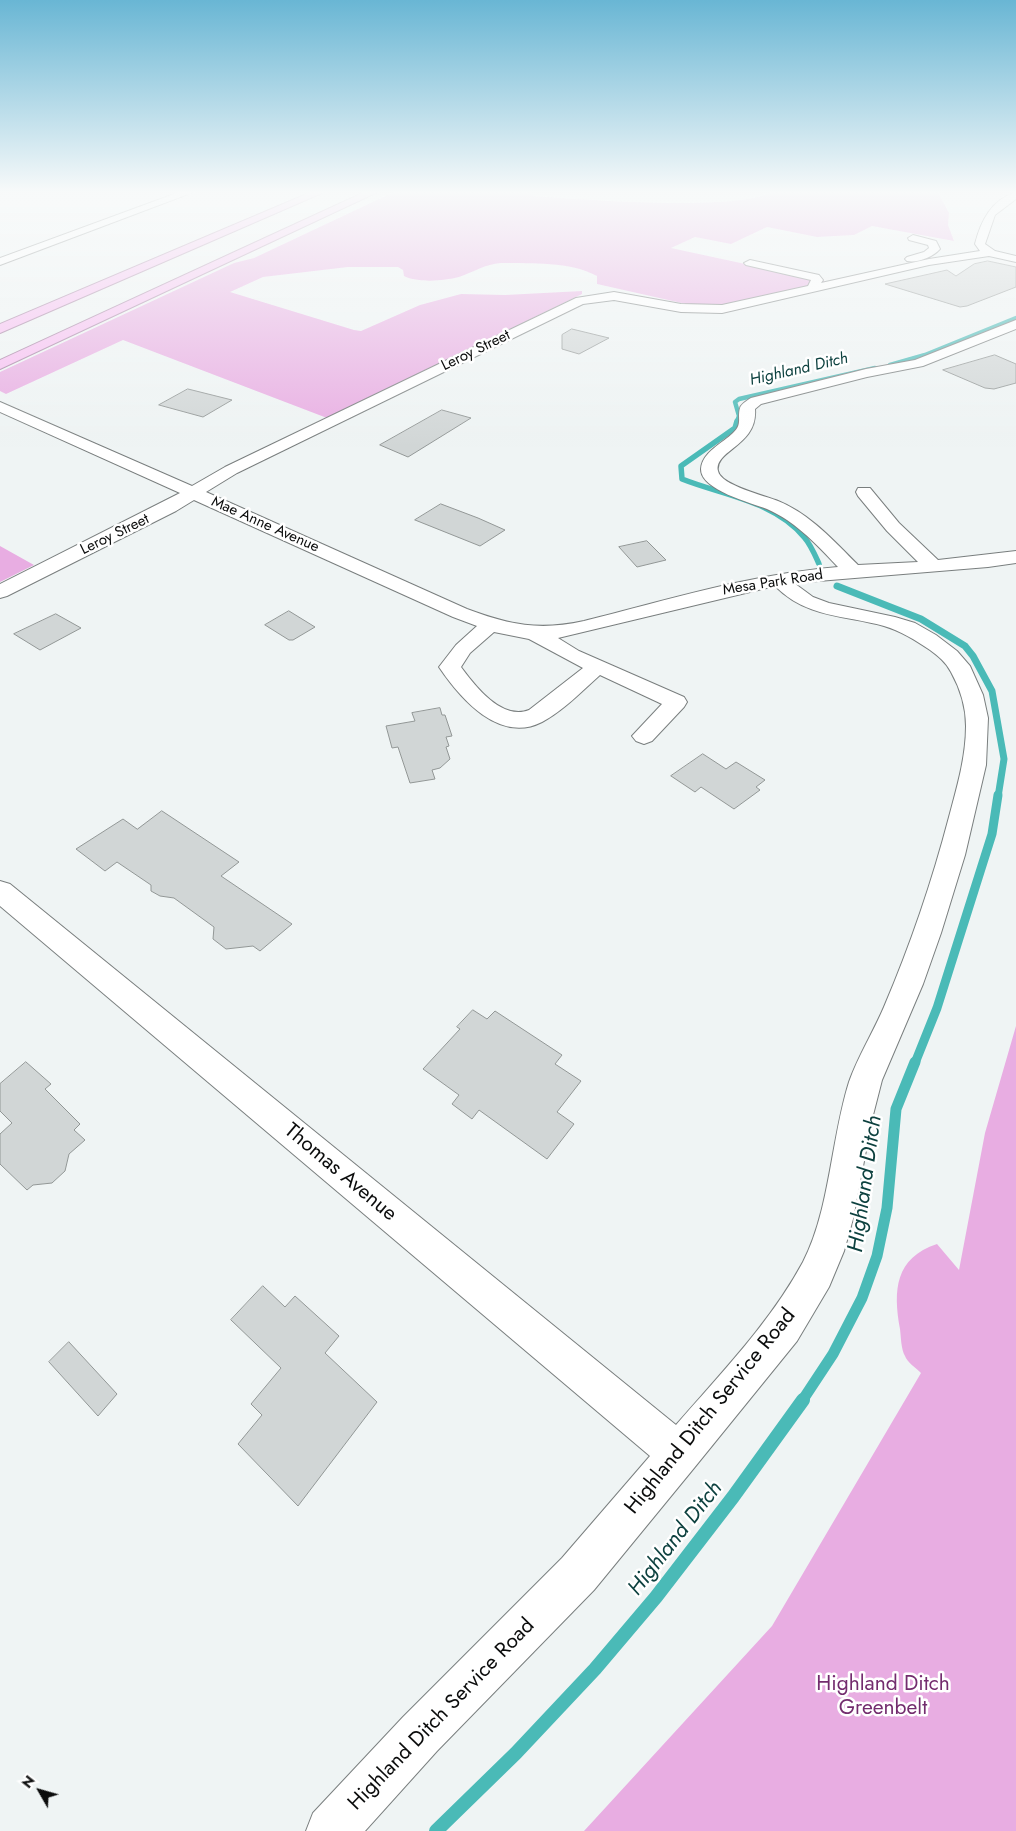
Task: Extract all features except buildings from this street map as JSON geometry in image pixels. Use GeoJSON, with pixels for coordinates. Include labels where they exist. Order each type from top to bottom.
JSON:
{"type":"FeatureCollection","features":[{"type":"Feature","properties":{"kind":"highway"},"geometry":{"type":"LineString","coordinates":[[0,330],[127,275]]}},
{"type":"Feature","properties":{"kind":"highway"},"geometry":{"type":"LineString","coordinates":[[1,364],[193,275]]}},
{"type":"Feature","properties":{"kind":"street"},"geometry":{"type":"LineString","coordinates":[[804,275],[817,280],[812,289]]}},
{"type":"Feature","properties":{"kind":"street","name":"Leroy Street"},"geometry":{"type":"LineString","coordinates":[[0,592],[158,513],[231,470],[580,301],[602,296],[625,296],[681,308],[708,310],[737,307],[870,275]]}},
{"type":"Feature","properties":{"kind":"street"},"geometry":{"type":"LineString","coordinates":[[855,572],[798,519],[774,506],[731,489],[711,478],[709,473],[711,462],[746,429],[749,418],[747,408],[756,401],[850,377],[918,363],[1016,324]]}},
{"type":"Feature","properties":{"kind":"street","name":"Mae Anne Avenue"},"geometry":{"type":"LineString","coordinates":[[0,406],[440,604],[491,624],[517,631],[534,633]]}},
{"type":"Feature","properties":{"kind":"street"},"geometry":{"type":"LineString","coordinates":[[864,492],[893,527],[934,567]]}},
{"type":"Feature","properties":{"kind":"street","name":"Mesa Park Road"},"geometry":{"type":"LineString","coordinates":[[534,633],[570,630],[719,592],[780,580],[855,572],[934,567],[1016,557]]}},
{"type":"Feature","properties":{"kind":"street","name":"Highland Ditch Service Road"},"geometry":{"type":"LineString","coordinates":[[331,1831],[420,1734],[578,1574],[680,1454],[784,1328],[810,1286],[830,1242],[840,1203],[858,1106],[867,1077],[888,1035],[946,879],[972,778],[977,725],[973,699],[965,677],[945,651],[905,627],[838,611],[803,600],[791,593],[780,580]]}},
{"type":"Feature","properties":{"kind":"street"},"geometry":{"type":"LineString","coordinates":[[491,624],[463,649],[450,667],[464,688],[500,716],[514,720],[534,718],[598,666]]}},
{"type":"Feature","properties":{"kind":"street"},"geometry":{"type":"LineString","coordinates":[[534,633],[572,655],[676,702],[644,736]]}},
{"type":"Feature","properties":{"kind":"street","name":"Thomas Avenue"},"geometry":{"type":"LineString","coordinates":[[0,891],[680,1454]]}},
{"type":"Feature","properties":{"kind":"green space"},"geometry":{"type":"Polygon","coordinates":[[[207,275],[276,275],[263,277],[230,292],[361,331],[420,305],[461,294],[505,295],[582,291],[582,294],[576,297],[327,418],[123,340],[6,394],[0,391],[0,372],[207,275]]]}},
{"type":"Feature","properties":{"kind":"green space"},"geometry":{"type":"Polygon","coordinates":[[[463,275],[446,280],[431,281],[416,280],[404,276],[463,275]]]}},
{"type":"Feature","properties":{"kind":"green space"},"geometry":{"type":"Polygon","coordinates":[[[799,275],[829,282],[727,304],[695,306],[597,284],[597,276],[799,275]]]}},
{"type":"Feature","properties":{"kind":"green space"},"geometry":{"type":"Polygon","coordinates":[[[0,546],[34,565],[0,582],[0,546]]]}},
{"type":"Feature","properties":{"kind":"green space","name":"Highland Ditch Greenbelt"},"geometry":{"type":"Polygon","coordinates":[[[1016,1026],[1016,1831],[584,1831],[772,1626],[921,1373],[906,1358],[903,1350],[897,1301],[900,1277],[905,1267],[913,1258],[923,1250],[937,1244],[959,1270],[985,1133],[1016,1026]]]}},
{"type":"Feature","properties":{"kind":"waterway","name":"Highland Ditch"},"geometry":{"type":"LineString","coordinates":[[890,365],[925,355],[1016,318]]}},
{"type":"Feature","properties":{"kind":"waterway","name":"Highland Ditch"},"geometry":{"type":"LineString","coordinates":[[737,422],[739,416],[735,402],[739,399],[875,368]]}},
{"type":"Feature","properties":{"kind":"waterway","name":"Highland Ditch"},"geometry":{"type":"LineString","coordinates":[[737,421],[735,428],[681,466],[682,479],[747,501],[778,515],[804,537],[819,564]]}},
{"type":"Feature","properties":{"kind":"waterway","name":"Highland Ditch"},"geometry":{"type":"LineString","coordinates":[[840,587],[837,586],[921,619],[965,646],[973,656],[992,691],[1004,759],[998,797]]}},
{"type":"Feature","properties":{"kind":"waterway","name":"Highland Ditch"},"geometry":{"type":"LineString","coordinates":[[915,1063],[937,1008],[992,834],[998,795]]}},
{"type":"Feature","properties":{"kind":"waterway","name":"Highland Ditch"},"geometry":{"type":"LineString","coordinates":[[802,1401],[833,1354],[862,1298],[877,1256],[887,1208],[896,1109],[915,1062]]}},
{"type":"Feature","properties":{"kind":"waterway","name":"Highland Ditch"},"geometry":{"type":"LineString","coordinates":[[436,1831],[516,1753],[595,1669],[656,1597],[733,1497],[803,1400]]}}]}
